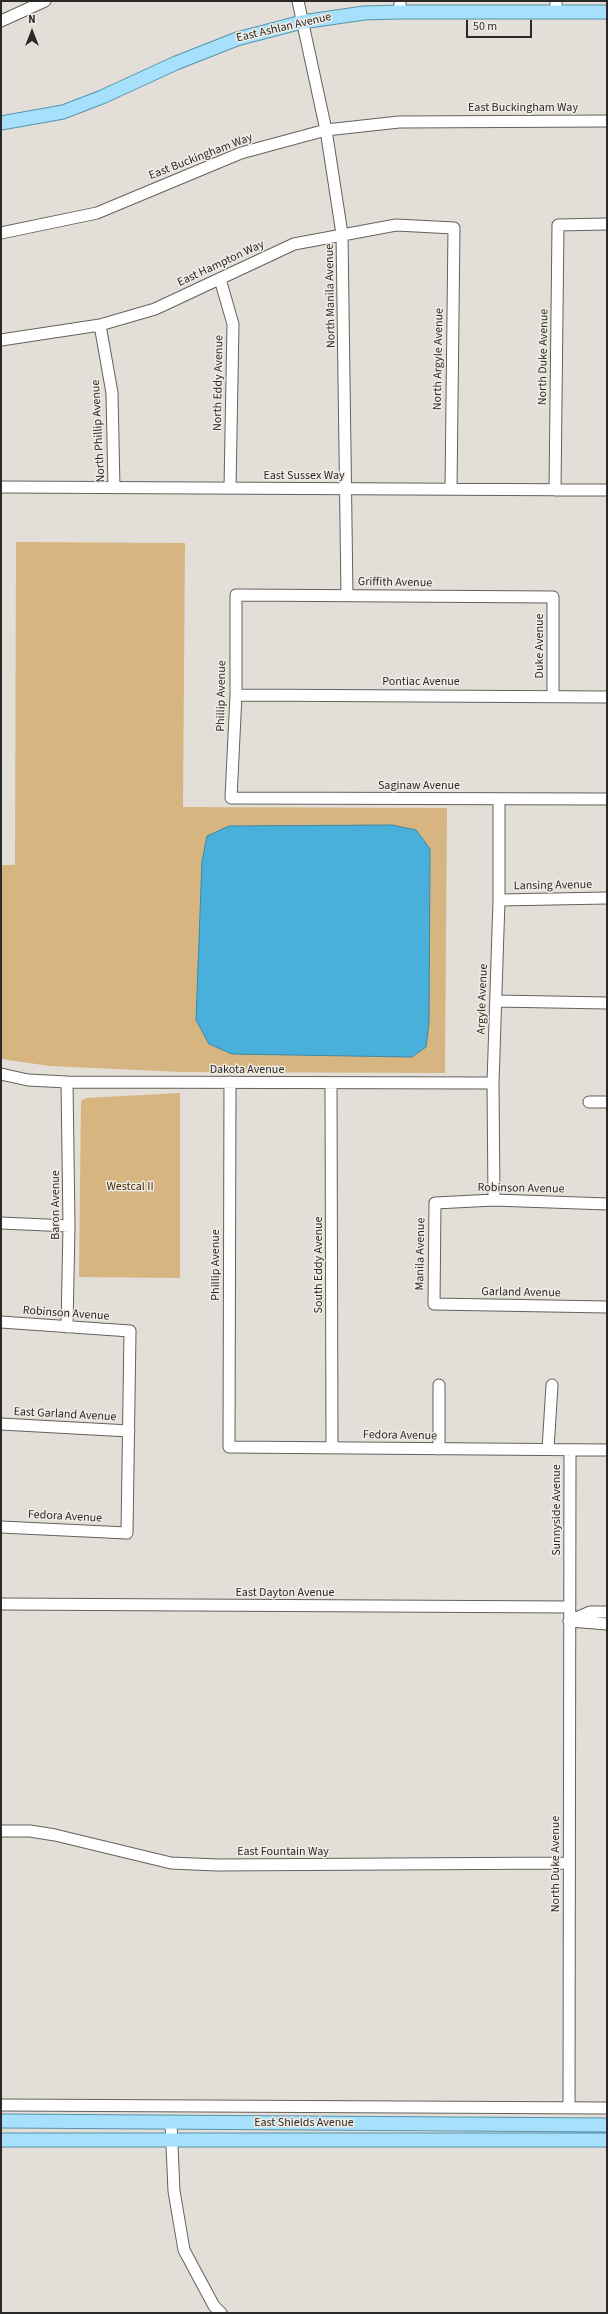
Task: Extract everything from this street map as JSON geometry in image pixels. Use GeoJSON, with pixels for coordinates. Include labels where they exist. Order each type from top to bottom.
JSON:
{"type":"FeatureCollection","features":[{"type":"Feature","properties":{"kind":"main road","name":"East Ashlan Avenue"},"geometry":{"type":"LineString","coordinates":[[1,123],[63,112],[102,97],[176,63],[237,38],[302,22],[400,6],[556,6],[607,12]]}},
{"type":"Feature","properties":{"kind":"main road","name":"East Shields Avenue"},"geometry":{"type":"LineString","coordinates":[[1,2121],[607,2125]]}},
{"type":"Feature","properties":{"kind":"main road","name":"East Shields Avenue"},"geometry":{"type":"LineString","coordinates":[[1,2140],[607,2140]]}},
{"type":"Feature","properties":{"kind":"street"},"geometry":{"type":"LineString","coordinates":[[1,21],[45,1]]}},
{"type":"Feature","properties":{"kind":"street","name":"North Manila Avenue"},"geometry":{"type":"LineString","coordinates":[[298,1],[326,130],[342,234],[348,489],[348,595]]}},
{"type":"Feature","properties":{"kind":"street","name":"East Buckingham Way"},"geometry":{"type":"LineString","coordinates":[[1,233],[97,213],[241,153],[326,130],[399,122],[607,121]]}},
{"type":"Feature","properties":{"kind":"street","name":"North Duke Avenue"},"geometry":{"type":"LineString","coordinates":[[555,490],[558,225],[607,224]]}},
{"type":"Feature","properties":{"kind":"street","name":"East Hampton Way"},"geometry":{"type":"LineString","coordinates":[[1,340],[100,325],[155,309],[294,244],[396,225],[454,228]]}},
{"type":"Feature","properties":{"kind":"street","name":"North Argyle Avenue"},"geometry":{"type":"LineString","coordinates":[[451,489],[454,228]]}},
{"type":"Feature","properties":{"kind":"street","name":"North Eddy Avenue"},"geometry":{"type":"LineString","coordinates":[[220,279],[233,324],[230,488]]}},
{"type":"Feature","properties":{"kind":"street","name":"North Phillip Avenue"},"geometry":{"type":"LineString","coordinates":[[100,325],[112,393],[114,488]]}},
{"type":"Feature","properties":{"kind":"street","name":"East Sussex Way"},"geometry":{"type":"LineString","coordinates":[[1,487],[607,490]]}},
{"type":"Feature","properties":{"kind":"street","name":"Griffith Avenue"},"geometry":{"type":"LineString","coordinates":[[236,595],[553,597]]}},
{"type":"Feature","properties":{"kind":"street","name":"Phillip Avenue"},"geometry":{"type":"LineString","coordinates":[[231,798],[236,695],[236,595]]}},
{"type":"Feature","properties":{"kind":"street","name":"Duke Avenue"},"geometry":{"type":"LineString","coordinates":[[553,597],[553,695]]}},
{"type":"Feature","properties":{"kind":"street","name":"Pontiac Avenue"},"geometry":{"type":"LineString","coordinates":[[236,695],[553,695],[607,697]]}},
{"type":"Feature","properties":{"kind":"street","name":"Saginaw Avenue"},"geometry":{"type":"LineString","coordinates":[[231,798],[607,799]]}},
{"type":"Feature","properties":{"kind":"street","name":"Argyle Avenue"},"geometry":{"type":"LineString","coordinates":[[494,1200],[493,1083],[499,900],[499,799]]}},
{"type":"Feature","properties":{"kind":"street","name":"Lansing Avenue"},"geometry":{"type":"LineString","coordinates":[[499,900],[607,898]]}},
{"type":"Feature","properties":{"kind":"street"},"geometry":{"type":"LineString","coordinates":[[496,1001],[607,1003]]}},
{"type":"Feature","properties":{"kind":"street","name":"Dakota Avenue"},"geometry":{"type":"LineString","coordinates":[[1,1074],[28,1080],[67,1082],[493,1083]]}},
{"type":"Feature","properties":{"kind":"street","name":"Baron Avenue"},"geometry":{"type":"LineString","coordinates":[[67,1082],[69,1226],[67,1327]]}},
{"type":"Feature","properties":{"kind":"street","name":"Phillip Avenue"},"geometry":{"type":"LineString","coordinates":[[229,1447],[230,1082]]}},
{"type":"Feature","properties":{"kind":"street","name":"South Eddy Avenue"},"geometry":{"type":"LineString","coordinates":[[331,1083],[332,1447]]}},
{"type":"Feature","properties":{"kind":"street"},"geometry":{"type":"LineString","coordinates":[[590,1102],[607,1102]]}},
{"type":"Feature","properties":{"kind":"street","name":"Robinson Avenue"},"geometry":{"type":"LineString","coordinates":[[435,1203],[494,1200],[607,1204]]}},
{"type":"Feature","properties":{"kind":"street","name":"Manila Avenue"},"geometry":{"type":"LineString","coordinates":[[434,1304],[435,1203]]}},
{"type":"Feature","properties":{"kind":"street"},"geometry":{"type":"LineString","coordinates":[[1,1223],[69,1226]]}},
{"type":"Feature","properties":{"kind":"street","name":"Garland Avenue"},"geometry":{"type":"LineString","coordinates":[[434,1304],[607,1307]]}},
{"type":"Feature","properties":{"kind":"street","name":"Robinson Avenue"},"geometry":{"type":"LineString","coordinates":[[1,1322],[130,1331],[128,1431]]}},
{"type":"Feature","properties":{"kind":"street"},"geometry":{"type":"LineString","coordinates":[[439,1385],[439,1449]]}},
{"type":"Feature","properties":{"kind":"street"},"geometry":{"type":"LineString","coordinates":[[548,1449],[552,1385]]}},
{"type":"Feature","properties":{"kind":"street","name":"East Garland Avenue"},"geometry":{"type":"LineString","coordinates":[[1,1424],[128,1431]]}},
{"type":"Feature","properties":{"kind":"street","name":"Fedora Avenue"},"geometry":{"type":"LineString","coordinates":[[1,1527],[128,1533],[128,1431]]}},
{"type":"Feature","properties":{"kind":"street","name":"Fedora Avenue"},"geometry":{"type":"LineString","coordinates":[[229,1447],[570,1450]]}},
{"type":"Feature","properties":{"kind":"street","name":"Sunnyside Avenue"},"geometry":{"type":"LineString","coordinates":[[570,1607],[570,1450],[607,1450]]}},
{"type":"Feature","properties":{"kind":"street","name":"East Dayton Avenue"},"geometry":{"type":"LineString","coordinates":[[1,1604],[570,1607]]}},
{"type":"Feature","properties":{"kind":"street","name":"North Duke Avenue"},"geometry":{"type":"LineString","coordinates":[[568,2108],[570,1607]]}},
{"type":"Feature","properties":{"kind":"street"},"geometry":{"type":"LineString","coordinates":[[570,1621],[590,1612],[607,1612]]}},
{"type":"Feature","properties":{"kind":"street"},"geometry":{"type":"LineString","coordinates":[[570,1621],[607,1624]]}},
{"type":"Feature","properties":{"kind":"street","name":"East Fountain Way"},"geometry":{"type":"LineString","coordinates":[[1,1831],[30,1831],[55,1835],[171,1863],[217,1865],[570,1864]]}},
{"type":"Feature","properties":{"kind":"street","name":"East Shields Avenue"},"geometry":{"type":"LineString","coordinates":[[1,2105],[607,2108]]}},
{"type":"Feature","properties":{"kind":"street"},"geometry":{"type":"LineString","coordinates":[[171,2123],[174,2191],[184,2250],[214,2306],[221,2313]]}},
{"type":"Feature","properties":{"kind":"green space"},"geometry":{"type":"Polygon","coordinates":[[[16,542],[185,543],[183,807],[447,808],[445,1073],[181,1072],[50,1066],[1,1059],[1,865],[15,865],[16,542]]]}},
{"type":"Feature","properties":{"kind":"green space","name":"Westcal II"},"geometry":{"type":"Polygon","coordinates":[[[180,1093],[180,1278],[79,1277],[81,1101],[86,1098],[180,1093]]]}},
{"type":"Feature","properties":{"kind":"water"},"geometry":{"type":"Polygon","coordinates":[[[392,825],[416,830],[430,849],[429,1023],[426,1047],[412,1057],[232,1054],[209,1044],[196,1020],[202,861],[207,836],[229,826],[392,825]]]}}]}
